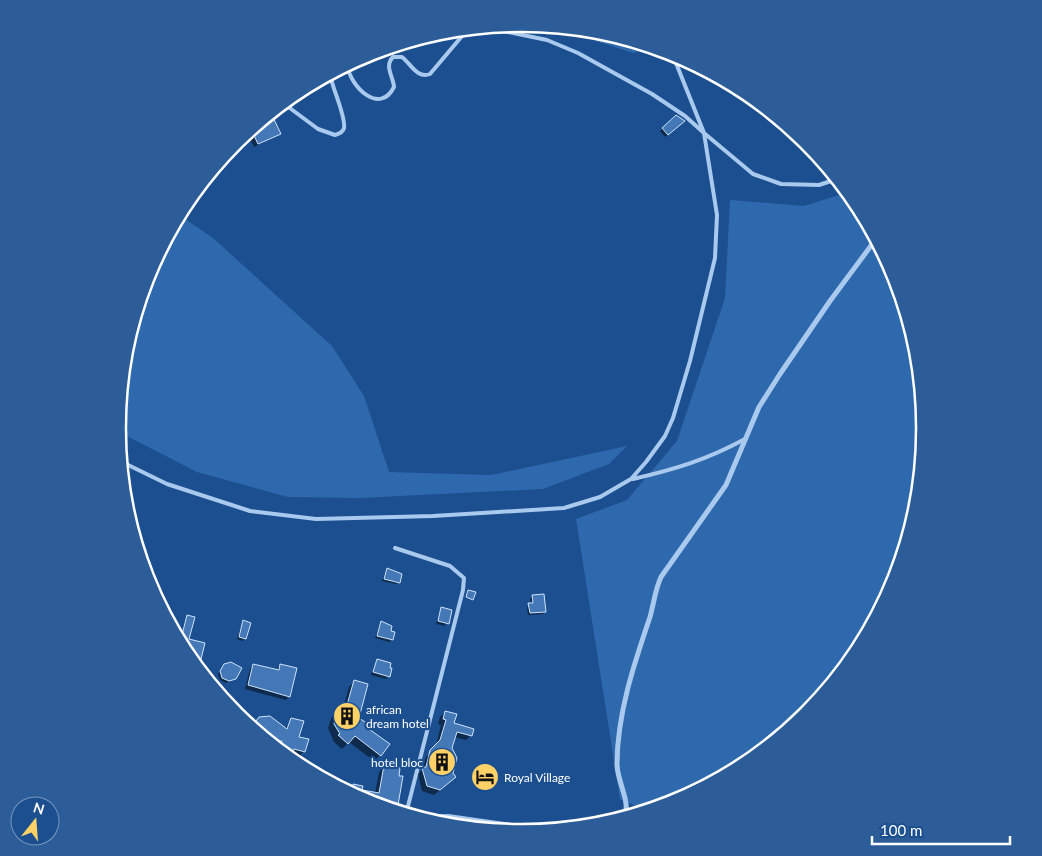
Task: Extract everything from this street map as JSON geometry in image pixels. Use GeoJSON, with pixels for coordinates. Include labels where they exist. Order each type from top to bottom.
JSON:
{"type":"FeatureCollection","features":[{"type":"Feature","properties":{"kind":"street"},"geometry":{"type":"LineString","coordinates":[[626,809],[627,803],[619,781],[617,764],[626,695],[633,664],[661,576],[726,485],[759,407],[830,301],[872,245]]}},
{"type":"Feature","properties":{"kind":"lane"},"geometry":{"type":"LineString","coordinates":[[507,33],[546,40],[578,53],[652,94],[685,116],[753,174],[780,184],[819,184],[830,181]]}},
{"type":"Feature","properties":{"kind":"lane"},"geometry":{"type":"LineString","coordinates":[[349,72],[357,89],[368,96],[382,98],[390,94],[394,87],[388,69],[389,60],[393,57],[402,57],[418,74],[424,76],[430,74],[461,37]]}},
{"type":"Feature","properties":{"kind":"lane"},"geometry":{"type":"LineString","coordinates":[[631,479],[665,436],[672,418],[690,360],[715,258],[717,215],[704,133],[677,65]]}},
{"type":"Feature","properties":{"kind":"lane"},"geometry":{"type":"LineString","coordinates":[[289,108],[318,129],[335,135],[341,133],[344,127],[331,81]]}},
{"type":"Feature","properties":{"kind":"lane"},"geometry":{"type":"LineString","coordinates":[[127,465],[167,484],[250,511],[316,519],[433,516],[564,508],[600,497],[631,479],[682,468],[745,439]]}},
{"type":"Feature","properties":{"kind":"lane"},"geometry":{"type":"LineString","coordinates":[[395,548],[450,566],[464,578],[463,590],[408,807]]}},
{"type":"Feature","properties":{"kind":"lane"},"geometry":{"type":"LineString","coordinates":[[445,816],[498,823]]}},
{"type":"Feature","properties":{"kind":"shaded area"},"geometry":{"type":"Polygon","coordinates":[[[588,38],[640,51],[633,53],[588,38]]]}},
{"type":"Feature","properties":{"kind":"shaded area"},"geometry":{"type":"Polygon","coordinates":[[[840,194],[864,230],[896,301],[909,351],[916,402],[916,454],[909,505],[903,530],[896,555],[864,626],[835,669],[801,708],[762,742],[719,771],[696,783],[636,806],[620,799],[576,519],[627,500],[677,441],[725,298],[730,200],[804,206],[840,194]]]}},
{"type":"Feature","properties":{"kind":"shaded area"},"geometry":{"type":"Polygon","coordinates":[[[185,219],[213,238],[332,346],[364,396],[389,472],[491,475],[627,446],[609,464],[543,489],[360,498],[288,497],[197,472],[126,436],[126,402],[129,376],[139,326],[146,301],[166,253],[185,219]]]}},
{"type":"Feature","properties":{"kind":"building"},"geometry":{"type":"Polygon","coordinates":[[[676,115],[685,121],[668,135],[662,128],[676,115]]]}},
{"type":"Feature","properties":{"kind":"building"},"geometry":{"type":"Polygon","coordinates":[[[274,119],[281,134],[258,144],[254,136],[274,119]]]}},
{"type":"Feature","properties":{"kind":"building"},"geometry":{"type":"Polygon","coordinates":[[[387,568],[402,574],[400,583],[384,579],[387,568]]]}},
{"type":"Feature","properties":{"kind":"building"},"geometry":{"type":"Polygon","coordinates":[[[468,590],[476,592],[473,600],[466,597],[468,590]]]}},
{"type":"Feature","properties":{"kind":"building"},"geometry":{"type":"Polygon","coordinates":[[[544,594],[546,612],[530,613],[528,603],[533,603],[532,595],[544,594]]]}},
{"type":"Feature","properties":{"kind":"building"},"geometry":{"type":"Polygon","coordinates":[[[441,607],[452,610],[449,624],[438,621],[441,607]]]}},
{"type":"Feature","properties":{"kind":"building"},"geometry":{"type":"Polygon","coordinates":[[[187,615],[195,617],[189,639],[205,643],[201,659],[192,648],[182,633],[187,615]]]}},
{"type":"Feature","properties":{"kind":"building"},"geometry":{"type":"Polygon","coordinates":[[[243,620],[251,623],[246,639],[239,637],[243,620]]]}},
{"type":"Feature","properties":{"kind":"building"},"geometry":{"type":"Polygon","coordinates":[[[381,621],[392,626],[391,631],[395,632],[393,640],[377,636],[381,621]]]}},
{"type":"Feature","properties":{"kind":"building"},"geometry":{"type":"Polygon","coordinates":[[[377,659],[391,663],[390,677],[373,672],[377,659]]]}},
{"type":"Feature","properties":{"kind":"building"},"geometry":{"type":"Polygon","coordinates":[[[231,662],[242,668],[236,679],[229,681],[222,678],[220,671],[224,664],[231,662]]]}},
{"type":"Feature","properties":{"kind":"building"},"geometry":{"type":"Polygon","coordinates":[[[253,664],[279,670],[280,664],[297,668],[290,697],[248,685],[253,664]]]}},
{"type":"Feature","properties":{"kind":"building","name":"african dream hotel"},"geometry":{"type":"Polygon","coordinates":[[[354,680],[368,684],[359,718],[368,724],[366,727],[390,744],[381,756],[355,736],[348,744],[338,735],[340,734],[334,724],[337,709],[345,712],[354,680]]]}},
{"type":"Feature","properties":{"kind":"building","name":"hotel bloc"},"geometry":{"type":"Polygon","coordinates":[[[445,711],[457,714],[454,723],[474,729],[472,736],[457,732],[452,748],[457,758],[453,773],[456,777],[440,790],[427,786],[422,768],[426,767],[430,750],[440,740],[446,720],[443,719],[445,711]]]}},
{"type":"Feature","properties":{"kind":"building"},"geometry":{"type":"Polygon","coordinates":[[[270,716],[287,729],[291,718],[304,721],[299,737],[309,739],[305,752],[294,749],[293,752],[282,743],[282,741],[279,741],[256,721],[259,717],[270,716]]]}},
{"type":"Feature","properties":{"kind":"building"},"geometry":{"type":"Polygon","coordinates":[[[384,765],[400,768],[399,776],[403,776],[398,804],[363,790],[379,793],[384,765]]]}},
{"type":"Feature","properties":{"kind":"building"},"geometry":{"type":"Polygon","coordinates":[[[353,784],[363,786],[362,790],[353,786],[353,784]]]}},
{"type":"Feature","properties":{"kind":"place","name":"african dream hotel"},"geometry":{"type":"Point","coordinates":[347,716]}},
{"type":"Feature","properties":{"kind":"place","name":"hotel bloc"},"geometry":{"type":"Point","coordinates":[442,762]}},
{"type":"Feature","properties":{"kind":"place","name":"Royal Village"},"geometry":{"type":"Point","coordinates":[485,777]}}]}
